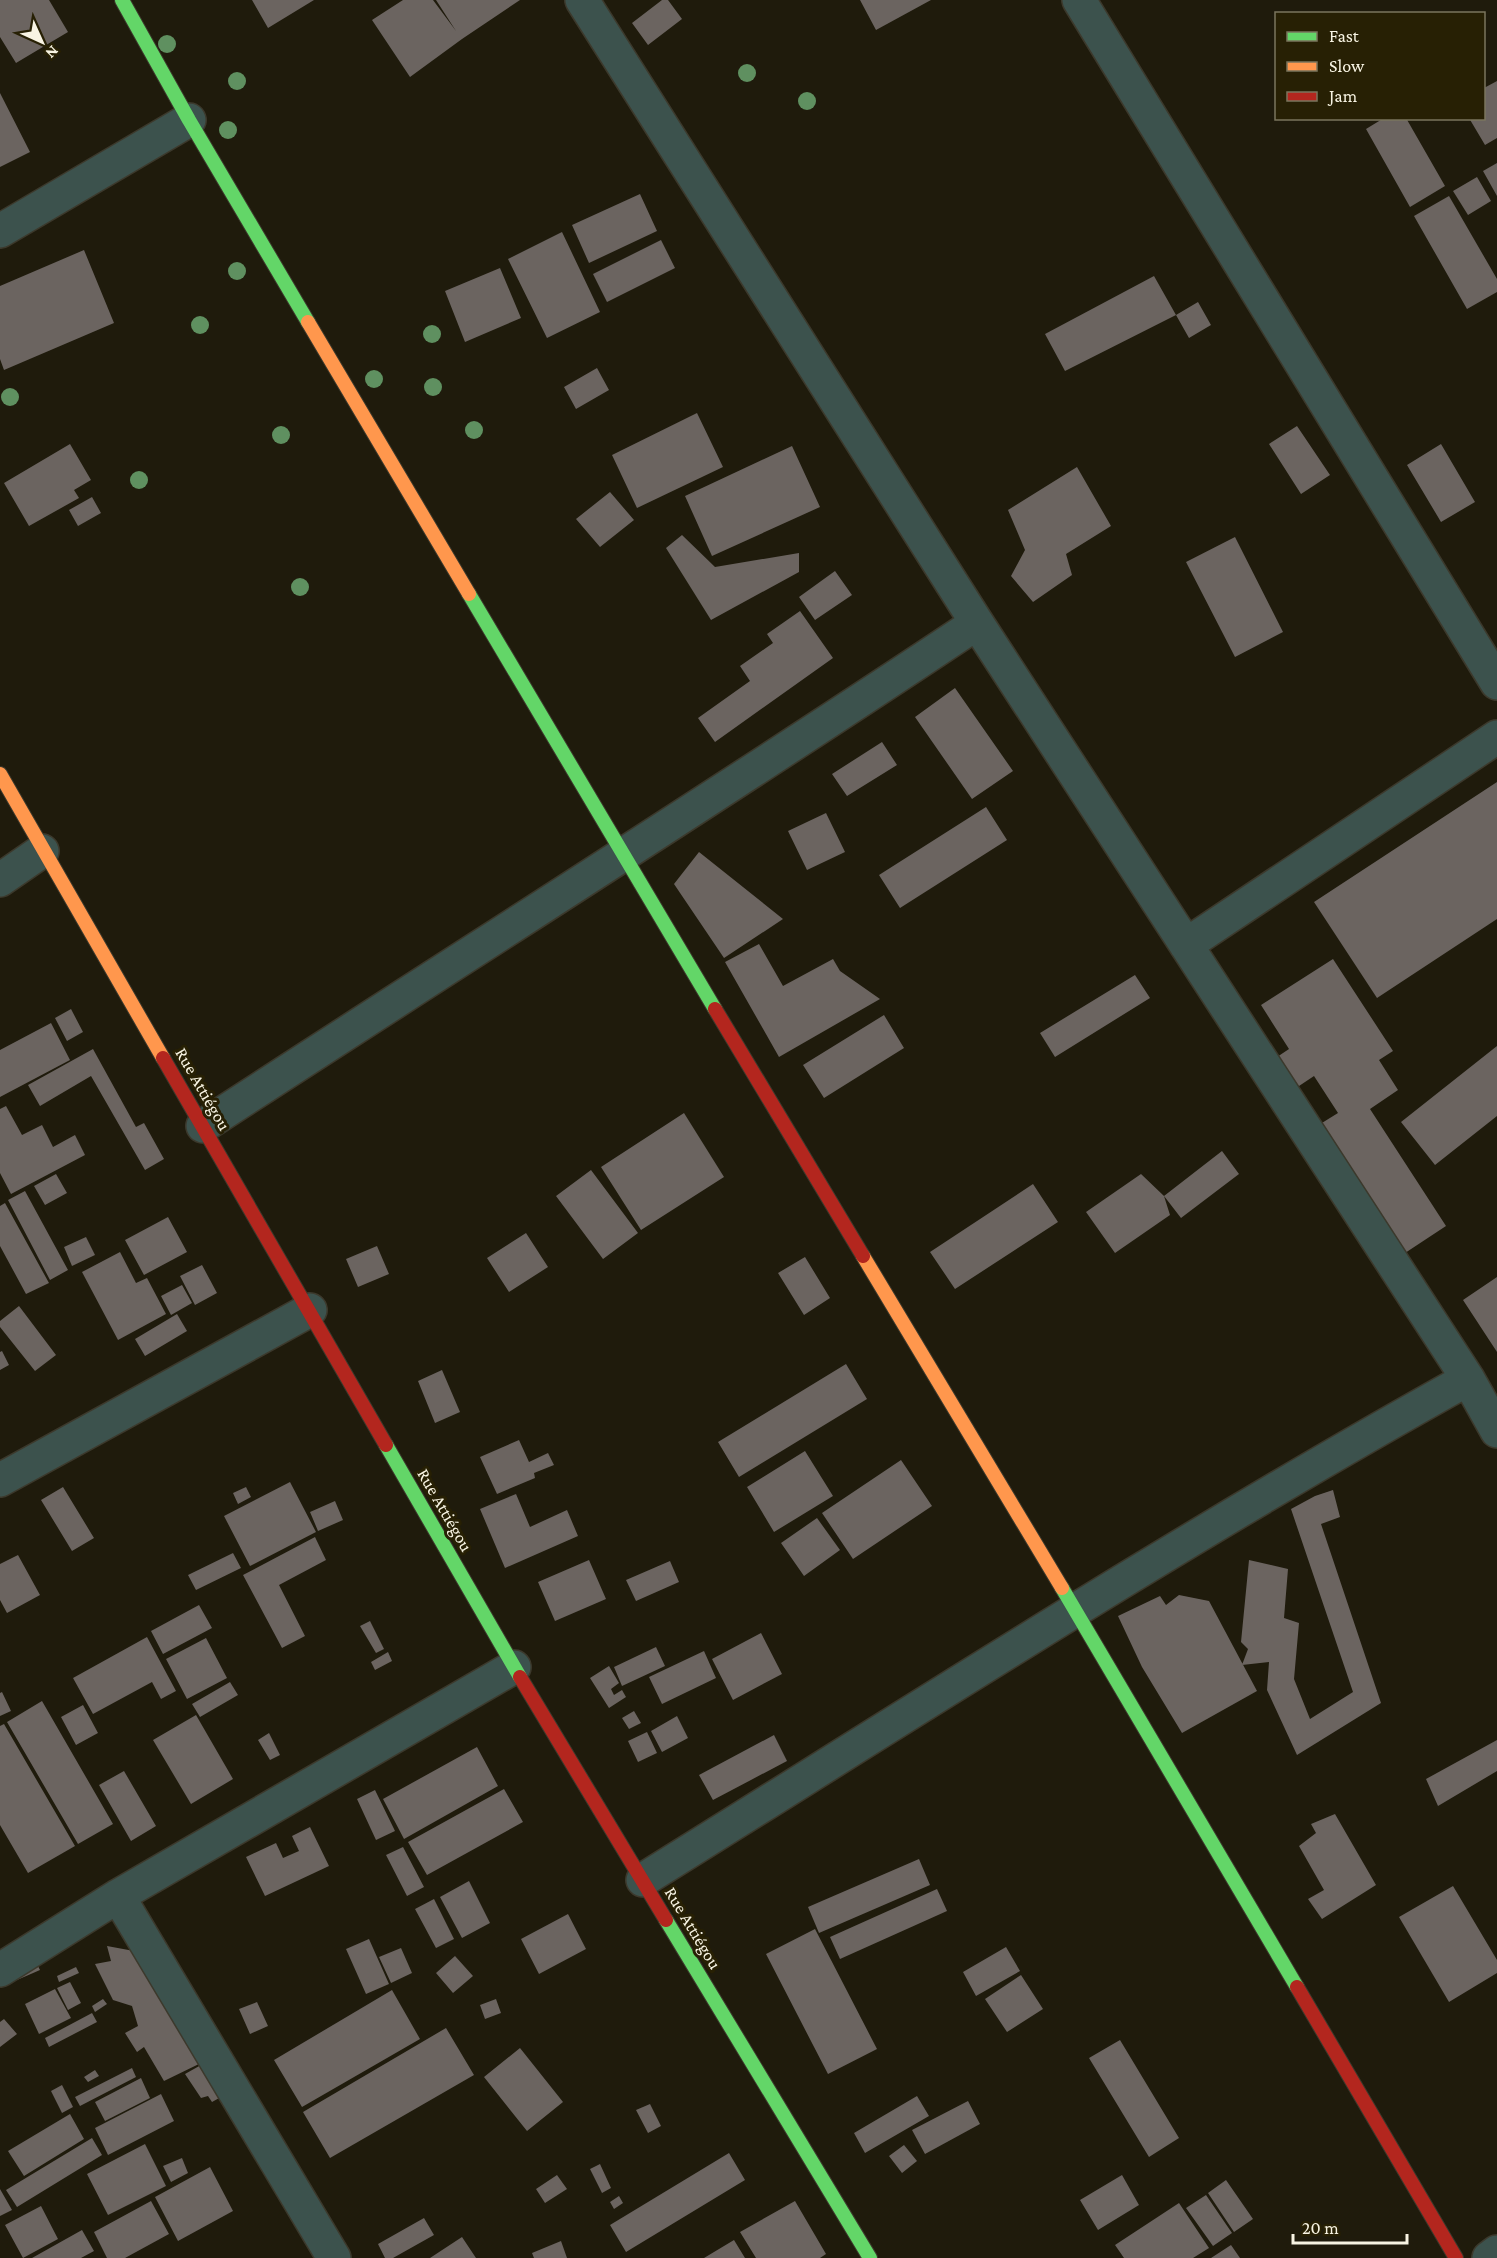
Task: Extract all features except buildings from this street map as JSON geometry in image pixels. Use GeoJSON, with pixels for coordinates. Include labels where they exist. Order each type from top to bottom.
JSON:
{"type":"FeatureCollection","features":[{"type":"Feature","properties":{"kind":"street"},"geometry":{"type":"LineString","coordinates":[[122,0],[189,120],[622,854],[1075,1610],[1456,2258]]}},
{"type":"Feature","properties":{"kind":"street"},"geometry":{"type":"LineString","coordinates":[[582,0],[977,623],[1495,1422]]}},
{"type":"Feature","properties":{"kind":"street"},"geometry":{"type":"LineString","coordinates":[[1079,0],[1497,683]]}},
{"type":"Feature","properties":{"kind":"street"},"geometry":{"type":"LineString","coordinates":[[0,231],[189,120]]}},
{"type":"Feature","properties":{"kind":"street"},"geometry":{"type":"LineString","coordinates":[[203,1125],[622,854],[772,760],[977,623]]}},
{"type":"Feature","properties":{"kind":"street"},"geometry":{"type":"LineString","coordinates":[[1186,945],[1497,737]]}},
{"type":"Feature","properties":{"kind":"street","name":"Rue Attiégou"},"geometry":{"type":"LineString","coordinates":[[0,774],[42,851],[203,1125],[514,1667],[870,2258]]}},
{"type":"Feature","properties":{"kind":"street"},"geometry":{"type":"LineString","coordinates":[[0,880],[42,851]]}},
{"type":"Feature","properties":{"kind":"street"},"geometry":{"type":"LineString","coordinates":[[0,1480],[310,1310]]}},
{"type":"Feature","properties":{"kind":"street"},"geometry":{"type":"LineString","coordinates":[[643,1880],[1075,1610],[1378,1429],[1468,1379]]}},
{"type":"Feature","properties":{"kind":"street"},"geometry":{"type":"LineString","coordinates":[[0,1970],[118,1896],[514,1667]]}},
{"type":"Feature","properties":{"kind":"street"},"geometry":{"type":"LineString","coordinates":[[118,1896],[334,2258]]}},
{"type":"Feature","properties":{"kind":"street"},"geometry":{"type":"LineString","coordinates":[[1489,2258],[1497,2252]]}},
{"type":"Feature","properties":{"kind":"traffic: fast"},"geometry":{"type":"LineString","coordinates":[[122,0],[189,120],[308,322]]}},
{"type":"Feature","properties":{"kind":"traffic: fast"},"geometry":{"type":"LineString","coordinates":[[469,594],[715,1009]]}},
{"type":"Feature","properties":{"kind":"traffic: fast"},"geometry":{"type":"LineString","coordinates":[[386,1445],[520,1677]]}},
{"type":"Feature","properties":{"kind":"traffic: fast"},"geometry":{"type":"LineString","coordinates":[[1062,1588],[1297,1987]]}},
{"type":"Feature","properties":{"kind":"traffic: fast"},"geometry":{"type":"LineString","coordinates":[[666,1920],[870,2258]]}},
{"type":"Feature","properties":{"kind":"traffic: slow"},"geometry":{"type":"LineString","coordinates":[[308,322],[469,594]]}},
{"type":"Feature","properties":{"kind":"traffic: slow"},"geometry":{"type":"LineString","coordinates":[[0,774],[163,1058]]}},
{"type":"Feature","properties":{"kind":"traffic: slow"},"geometry":{"type":"LineString","coordinates":[[863,1256],[1062,1588]]}},
{"type":"Feature","properties":{"kind":"traffic: jam"},"geometry":{"type":"LineString","coordinates":[[715,1009],[863,1256]]}},
{"type":"Feature","properties":{"kind":"traffic: jam"},"geometry":{"type":"LineString","coordinates":[[163,1058],[386,1445]]}},
{"type":"Feature","properties":{"kind":"traffic: jam"},"geometry":{"type":"LineString","coordinates":[[520,1677],[666,1920]]}},
{"type":"Feature","properties":{"kind":"traffic: jam"},"geometry":{"type":"LineString","coordinates":[[1297,1987],[1456,2258]]}}]}
